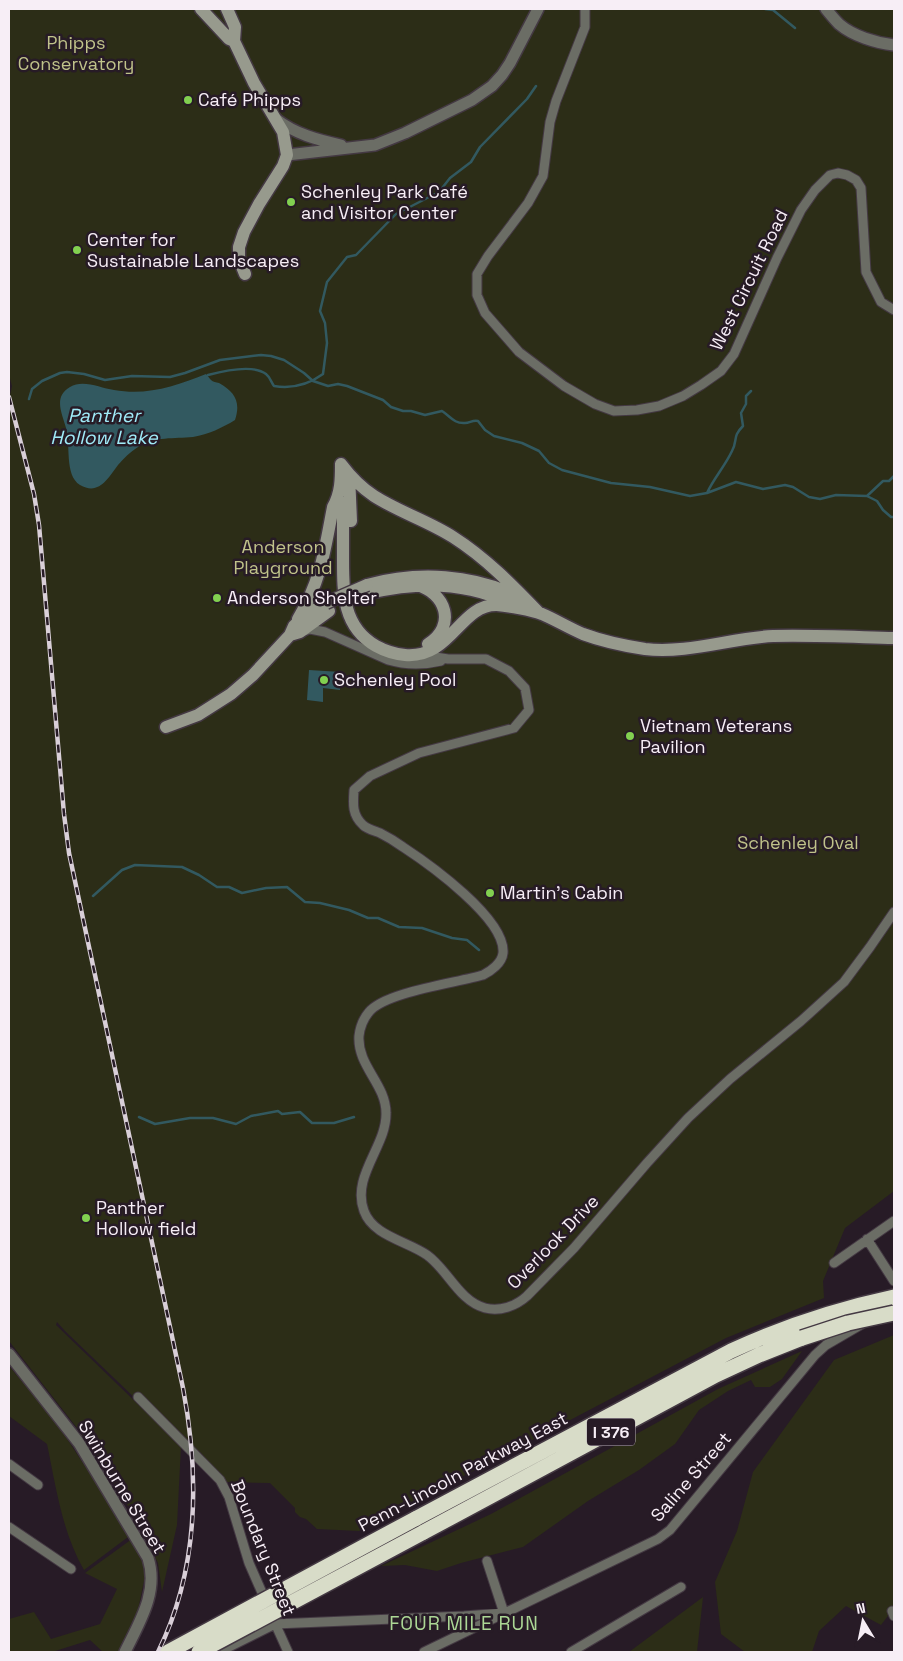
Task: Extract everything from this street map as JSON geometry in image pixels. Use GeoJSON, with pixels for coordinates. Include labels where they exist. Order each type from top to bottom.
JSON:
{"type":"FeatureCollection","features":[{"type":"Feature","properties":{"kind":"highway","name":"Penn-Lincoln Parkway East"},"geometry":{"type":"LineString","coordinates":[[800,1331],[845,1309],[894,1297]]}},
{"type":"Feature","properties":{"kind":"highway","name":"Penn-Lincoln Parkway East"},"geometry":{"type":"LineString","coordinates":[[199,1652],[709,1362],[753,1341],[800,1331],[848,1324],[894,1312]]}},
{"type":"Feature","properties":{"kind":"highway","name":"Penn-Lincoln Parkway East"},"geometry":{"type":"LineString","coordinates":[[168,1652],[419,1526]]}},
{"type":"Feature","properties":{"kind":"main road"},"geometry":{"type":"LineString","coordinates":[[201,9],[229,39],[234,41]]}},
{"type":"Feature","properties":{"kind":"main road"},"geometry":{"type":"LineString","coordinates":[[227,9],[235,27],[234,41],[246,69],[283,132],[287,155],[283,166],[244,232],[239,247],[239,259],[245,274]]}},
{"type":"Feature","properties":{"kind":"main road"},"geometry":{"type":"LineString","coordinates":[[295,631],[319,576],[334,507],[338,499],[341,464],[349,474],[373,495],[451,536],[473,550],[526,606]]}},
{"type":"Feature","properties":{"kind":"main road"},"geometry":{"type":"LineString","coordinates":[[349,474],[351,498],[350,592],[354,609],[362,624],[375,637],[402,648],[419,647],[433,641],[443,628],[445,619],[444,608],[442,602],[435,594],[426,588],[416,586]]}},
{"type":"Feature","properties":{"kind":"main road"},"geometry":{"type":"LineString","coordinates":[[338,499],[364,494],[373,495]]}},
{"type":"Feature","properties":{"kind":"main road"},"geometry":{"type":"LineString","coordinates":[[338,499],[343,507],[343,595],[348,615],[353,625],[368,640],[383,650],[403,655],[423,655],[435,649],[467,618],[486,607],[497,605],[526,606]]}},
{"type":"Feature","properties":{"kind":"main road"},"geometry":{"type":"LineString","coordinates":[[166,727],[198,715],[216,704],[253,675],[295,631],[327,607],[382,581],[413,577],[451,577],[488,585],[583,634],[619,644],[647,649],[680,649],[772,636],[894,638]]}},
{"type":"Feature","properties":{"kind":"main road"},"geometry":{"type":"LineString","coordinates":[[368,589],[436,585],[465,589],[526,606]]}},
{"type":"Feature","properties":{"kind":"street"},"geometry":{"type":"LineString","coordinates":[[287,155],[325,149],[375,145],[455,110],[482,93],[502,75],[538,9]]}},
{"type":"Feature","properties":{"kind":"street","name":"West Circuit Road"},"geometry":{"type":"LineString","coordinates":[[586,9],[585,27],[556,100],[550,122],[543,176],[528,203],[488,256],[477,274],[477,296],[485,313],[519,352],[564,386],[595,404],[614,411],[637,410],[659,406],[683,396],[721,370],[734,354],[777,258],[801,210],[818,186],[830,175],[838,173],[856,180],[861,188],[866,272],[881,302],[894,310]]}},
{"type":"Feature","properties":{"kind":"street"},"geometry":{"type":"LineString","coordinates":[[826,9],[840,25],[860,36],[880,43],[894,45]]}},
{"type":"Feature","properties":{"kind":"street"},"geometry":{"type":"LineString","coordinates":[[275,118],[284,126],[309,138],[353,148]]}},
{"type":"Feature","properties":{"kind":"street","name":"Overlook Drive"},"geometry":{"type":"LineString","coordinates":[[295,631],[310,629],[325,632],[398,663],[418,664],[448,659]]}},
{"type":"Feature","properties":{"kind":"street","name":"Overlook Drive"},"geometry":{"type":"LineString","coordinates":[[423,655],[448,659],[486,659],[509,670],[525,688],[529,710],[514,728],[419,753],[370,776],[354,790],[353,812],[363,826],[382,834],[445,876],[484,914],[500,938],[503,953],[492,970],[483,975],[387,999],[374,1006],[364,1018],[360,1032],[360,1051],[385,1100],[386,1113],[385,1126],[364,1178],[362,1189],[364,1210],[372,1225],[410,1245],[433,1260],[465,1297],[474,1304],[490,1309],[504,1308],[519,1303],[553,1271],[688,1118],[730,1079],[801,1021],[844,982],[894,912]]}},
{"type":"Feature","properties":{"kind":"street"},"geometry":{"type":"LineString","coordinates":[[834,1263],[894,1221]]}},
{"type":"Feature","properties":{"kind":"street"},"geometry":{"type":"LineString","coordinates":[[867,1239],[894,1281]]}},
{"type":"Feature","properties":{"kind":"street","name":"Saline Street"},"geometry":{"type":"LineString","coordinates":[[424,1652],[658,1538],[670,1530],[815,1355],[826,1345],[894,1304]]}},
{"type":"Feature","properties":{"kind":"street","name":"Swinburne Street"},"geometry":{"type":"LineString","coordinates":[[9,1354],[79,1443],[148,1558],[152,1577],[151,1591],[143,1614],[125,1652]]}},
{"type":"Feature","properties":{"kind":"street","name":"Boundary Street"},"geometry":{"type":"LineString","coordinates":[[138,1397],[220,1480],[229,1498],[249,1563],[288,1652]]}},
{"type":"Feature","properties":{"kind":"street"},"geometry":{"type":"LineString","coordinates":[[9,1464],[38,1485]]}},
{"type":"Feature","properties":{"kind":"street"},"geometry":{"type":"LineString","coordinates":[[9,1527],[71,1569]]}},
{"type":"Feature","properties":{"kind":"street"},"geometry":{"type":"LineString","coordinates":[[219,1652],[275,1624],[504,1613],[487,1561]]}},
{"type":"Feature","properties":{"kind":"street"},"geometry":{"type":"LineString","coordinates":[[571,1652],[680,1587]]}},
{"type":"Feature","properties":{"kind":"green space"},"geometry":{"type":"Polygon","coordinates":[[[9,9],[894,9],[894,1191],[845,1228],[823,1281],[824,1298],[726,1338],[359,1531],[317,1529],[306,1519],[300,1517],[295,1512],[295,1508],[270,1483],[226,1482],[200,1452],[138,1401],[57,1322],[56,1325],[181,1446],[177,1525],[162,1592],[158,1563],[133,1514],[81,1433],[9,1341],[9,400],[12,386],[9,375],[9,9]]]}},
{"type":"Feature","properties":{"kind":"green space"},"geometry":{"type":"Polygon","coordinates":[[[894,1335],[894,1608],[881,1625],[846,1606],[819,1631],[812,1652],[745,1652],[721,1634],[715,1582],[737,1531],[753,1472],[834,1360],[894,1335]]]}},
{"type":"Feature","properties":{"kind":"green space"},"geometry":{"type":"Polygon","coordinates":[[[802,1351],[782,1379],[770,1387],[755,1387],[751,1380],[728,1391],[699,1410],[675,1444],[639,1470],[588,1501],[523,1547],[437,1571],[405,1565],[381,1566],[491,1514],[718,1389],[802,1351]]]}},
{"type":"Feature","properties":{"kind":"green space"},"geometry":{"type":"Polygon","coordinates":[[[9,1366],[56,1422],[96,1483],[128,1537],[84,1570],[76,1555],[65,1525],[47,1444],[9,1416],[9,1366]]]}},
{"type":"Feature","properties":{"kind":"green space"},"geometry":{"type":"Polygon","coordinates":[[[132,1539],[146,1571],[138,1610],[118,1652],[103,1652],[90,1640],[52,1652],[9,1652],[9,1619],[34,1612],[51,1639],[100,1624],[117,1589],[85,1573],[132,1539]]]}},
{"type":"Feature","properties":{"kind":"green space"},"geometry":{"type":"Polygon","coordinates":[[[703,1597],[697,1652],[629,1652],[703,1597]]]}},
{"type":"Feature","properties":{"kind":"water","name":"Panther Hollow Lake"},"geometry":{"type":"Polygon","coordinates":[[[206,374],[212,381],[225,386],[233,394],[237,403],[235,420],[199,436],[144,443],[127,455],[107,480],[98,487],[87,488],[75,480],[70,467],[66,428],[60,406],[60,400],[65,391],[70,387],[80,384],[126,392],[150,391],[172,386],[206,374]]]}},
{"type":"Feature","properties":{"kind":"water","name":"Schenley Pool"},"geometry":{"type":"Polygon","coordinates":[[[309,670],[341,672],[340,690],[323,688],[323,702],[307,700],[309,670]]]}},
{"type":"Feature","properties":{"kind":"waterway"},"geometry":{"type":"LineString","coordinates":[[765,9],[773,10],[795,28]]}},
{"type":"Feature","properties":{"kind":"waterway"},"geometry":{"type":"LineString","coordinates":[[208,375],[238,369],[254,369],[266,374],[274,386],[288,387],[312,381],[323,374],[327,343],[325,323],[320,311],[327,282],[347,257],[356,255],[396,214],[439,192],[450,178],[471,162],[480,147],[527,99],[536,86]]}},
{"type":"Feature","properties":{"kind":"waterway"},"geometry":{"type":"LineString","coordinates":[[29,399],[32,389],[42,381],[60,373],[84,374],[105,380],[132,376],[170,377],[220,360],[261,355],[271,356],[284,360],[313,381],[328,386],[338,384],[347,386],[383,400],[391,407],[403,411],[425,415],[442,411],[461,423],[478,421],[485,430],[494,436],[522,443],[539,451],[549,463],[562,470],[611,483],[650,487],[690,496],[707,493],[736,482],[763,489],[785,485],[793,487],[809,497],[820,499],[836,495],[867,496],[877,501],[883,510],[891,517],[894,517]]}},
{"type":"Feature","properties":{"kind":"waterway"},"geometry":{"type":"LineString","coordinates":[[707,493],[734,447],[737,433],[743,426],[741,413],[746,404],[746,396],[751,391]]}},
{"type":"Feature","properties":{"kind":"waterway"},"geometry":{"type":"LineString","coordinates":[[867,496],[883,481],[889,481],[894,476]]}},
{"type":"Feature","properties":{"kind":"waterway"},"geometry":{"type":"LineString","coordinates":[[93,896],[122,870],[135,865],[182,867],[217,887],[229,887],[242,893],[266,888],[287,887],[305,902],[320,903],[349,910],[368,918],[378,918],[399,927],[422,928],[452,938],[467,940],[479,950]]}},
{"type":"Feature","properties":{"kind":"waterway"},"geometry":{"type":"LineString","coordinates":[[139,1117],[155,1124],[190,1118],[213,1118],[236,1124],[251,1116],[278,1111],[282,1114],[300,1112],[312,1123],[334,1123],[354,1117]]}},
{"type":"Feature","properties":{"kind":"railway"},"geometry":{"type":"LineString","coordinates":[[9,397],[34,494],[39,525],[69,853],[183,1388],[188,1422],[193,1489],[192,1523],[188,1556],[182,1588],[172,1621],[158,1652]]}},
{"type":"Feature","properties":{"kind":"place","name":"Café Phipps"},"geometry":{"type":"Point","coordinates":[188,100]}},
{"type":"Feature","properties":{"kind":"place","name":"Schenley Park Café and Visitor Center"},"geometry":{"type":"Point","coordinates":[291,202]}},
{"type":"Feature","properties":{"kind":"place","name":"Center for Sustainable Landscapes"},"geometry":{"type":"Point","coordinates":[77,250]}},
{"type":"Feature","properties":{"kind":"place","name":"Anderson Shelter"},"geometry":{"type":"Point","coordinates":[217,598]}},
{"type":"Feature","properties":{"kind":"place","name":"Schenley Pool"},"geometry":{"type":"Point","coordinates":[324,680]}},
{"type":"Feature","properties":{"kind":"place","name":"Vietnam Veterans Pavilion"},"geometry":{"type":"Point","coordinates":[630,736]}},
{"type":"Feature","properties":{"kind":"place","name":"Martin's Cabin"},"geometry":{"type":"Point","coordinates":[490,893]}},
{"type":"Feature","properties":{"kind":"place","name":"Panther Hollow field"},"geometry":{"type":"Point","coordinates":[86,1218]}},
{"type":"Feature","properties":{"kind":"district","name":"FOUR MILE RUN"},"geometry":{"type":"Point","coordinates":[464,1623]}},
{"type":"Feature","properties":{"kind":"park label","name":"Phipps Conservatory"},"geometry":{"type":"Point","coordinates":[76,53]}},
{"type":"Feature","properties":{"kind":"park label","name":"Anderson Playground"},"geometry":{"type":"Point","coordinates":[283,557]}},
{"type":"Feature","properties":{"kind":"park label","name":"Schenley Oval"},"geometry":{"type":"Point","coordinates":[798,843]}}]}
